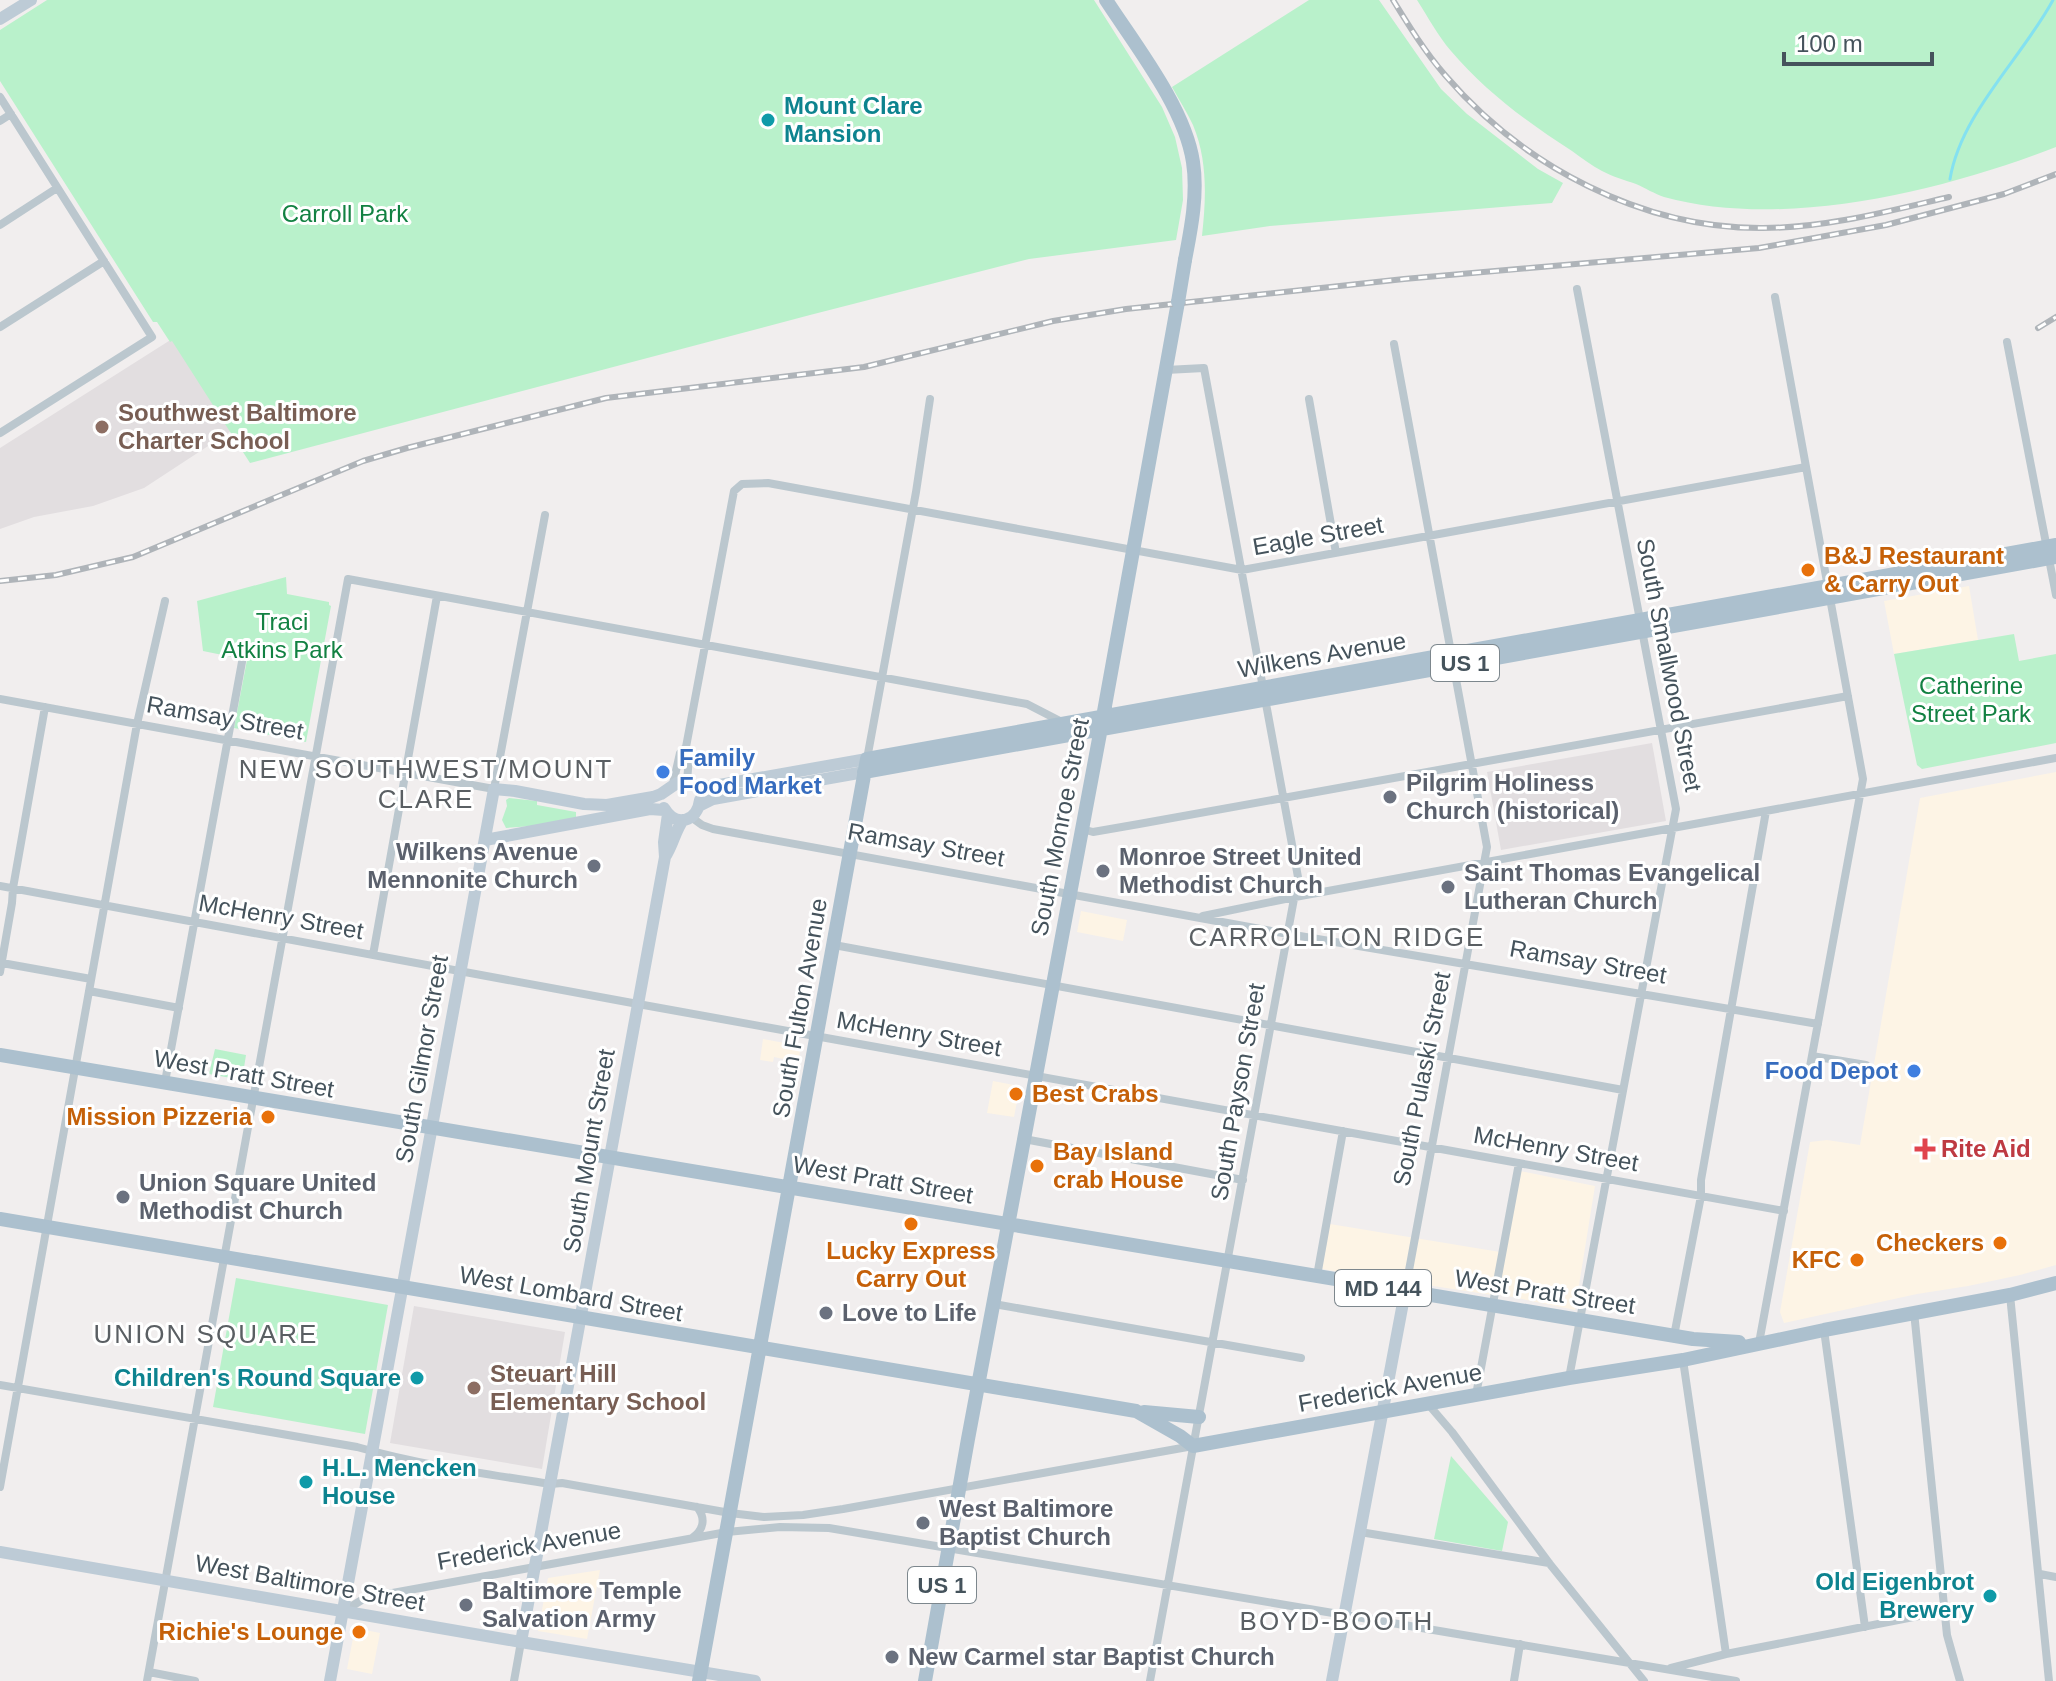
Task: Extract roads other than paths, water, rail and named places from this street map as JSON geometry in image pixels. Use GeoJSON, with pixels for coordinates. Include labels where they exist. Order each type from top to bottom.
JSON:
{"type":"FeatureCollection","features":[{"type":"Feature","properties":{"kind":"main road","name":"South Monroe Street"},"geometry":{"type":"LineString","coordinates":[[925,1681],[1194,205],[1194,165],[1177,112],[1106,0]]}},
{"type":"Feature","properties":{"kind":"main road","name":"Wilkens Avenue"},"geometry":{"type":"LineString","coordinates":[[866,766],[2052,552]]}},
{"type":"Feature","properties":{"kind":"main road","name":"Wilkens Avenue"},"geometry":{"type":"LineString","coordinates":[[866,766],[1064,722],[1102,722]]}},
{"type":"Feature","properties":{"kind":"main road","name":"South Fulton Avenue"},"geometry":{"type":"LineString","coordinates":[[700,1676],[866,766]]}},
{"type":"Feature","properties":{"kind":"main road","name":"West Pratt Street"},"geometry":{"type":"LineString","coordinates":[[0,1055],[1405,1292],[1674,1336],[1759,1343]]}},
{"type":"Feature","properties":{"kind":"main road","name":"West Lombard Street"},"geometry":{"type":"LineString","coordinates":[[0,1219],[978,1385],[1136,1411],[1199,1417]]}},
{"type":"Feature","properties":{"kind":"main road","name":"Frederick Avenue"},"geometry":{"type":"LineString","coordinates":[[1193,1446],[1683,1360],[2010,1295],[2056,1283]]}},
{"type":"Feature","properties":{"kind":"main road","name":"West Lombard Street"},"geometry":{"type":"LineString","coordinates":[[1136,1411],[1193,1446]]}},
{"type":"Feature","properties":{"kind":"street"},"geometry":{"type":"LineString","coordinates":[[0,19],[31,0]]}},
{"type":"Feature","properties":{"kind":"street"},"geometry":{"type":"LineString","coordinates":[[0,97],[152,337],[0,433]]}},
{"type":"Feature","properties":{"kind":"street"},"geometry":{"type":"LineString","coordinates":[[0,121],[11,114]]}},
{"type":"Feature","properties":{"kind":"street"},"geometry":{"type":"LineString","coordinates":[[0,225],[57,188]]}},
{"type":"Feature","properties":{"kind":"street"},"geometry":{"type":"LineString","coordinates":[[0,327],[104,261]]}},
{"type":"Feature","properties":{"kind":"street","name":"South Smallwood Street"},"geometry":{"type":"LineString","coordinates":[[1569,1378],[1676,809],[1577,289]]}},
{"type":"Feature","properties":{"kind":"street"},"geometry":{"type":"LineString","coordinates":[[1759,1343],[1863,779],[1775,297]]}},
{"type":"Feature","properties":{"kind":"street"},"geometry":{"type":"LineString","coordinates":[[2007,342],[2052,552],[2056,595]]}},
{"type":"Feature","properties":{"kind":"street","name":"South Pulaski Street"},"geometry":{"type":"LineString","coordinates":[[1332,1681],[1487,847],[1394,344]]}},
{"type":"Feature","properties":{"kind":"street","name":"South Payson Street"},"geometry":{"type":"LineString","coordinates":[[1150,1681],[1298,877],[1204,368],[1167,365]]}},
{"type":"Feature","properties":{"kind":"street","name":"South Fulton Avenue"},"geometry":{"type":"LineString","coordinates":[[866,766],[930,399]]}},
{"type":"Feature","properties":{"kind":"street"},"geometry":{"type":"LineString","coordinates":[[1309,399],[1336,553]]}},
{"type":"Feature","properties":{"kind":"street","name":"Eagle Street"},"geometry":{"type":"LineString","coordinates":[[705,645],[734,491],[742,484],[768,483],[1242,570],[1806,467]]}},
{"type":"Feature","properties":{"kind":"street","name":"South Gilmor Street"},"geometry":{"type":"LineString","coordinates":[[330,1681],[545,515]]}},
{"type":"Feature","properties":{"kind":"street"},"geometry":{"type":"LineString","coordinates":[[195,1681],[148,1677],[348,579],[1027,704],[1064,722]]}},
{"type":"Feature","properties":{"kind":"street"},"geometry":{"type":"LineString","coordinates":[[373,955],[437,596]]}},
{"type":"Feature","properties":{"kind":"street"},"geometry":{"type":"LineString","coordinates":[[0,1487],[137,724],[165,601]]}},
{"type":"Feature","properties":{"kind":"street"},"geometry":{"type":"LineString","coordinates":[[666,812],[662,800],[679,785],[689,755],[686,747],[705,645]]}},
{"type":"Feature","properties":{"kind":"street"},"geometry":{"type":"LineString","coordinates":[[165,1082],[242,662]]}},
{"type":"Feature","properties":{"kind":"street"},"geometry":{"type":"LineString","coordinates":[[1082,829],[1093,832],[1848,696]]}},
{"type":"Feature","properties":{"kind":"street","name":"Ramsay Street"},"geometry":{"type":"LineString","coordinates":[[0,699],[584,804]]}},
{"type":"Feature","properties":{"kind":"street"},"geometry":{"type":"LineString","coordinates":[[45,707],[1,967],[91,979]]}},
{"type":"Feature","properties":{"kind":"street"},"geometry":{"type":"LineString","coordinates":[[1198,917],[2056,758]]}},
{"type":"Feature","properties":{"kind":"street","name":"Wilkens Avenue"},"geometry":{"type":"LineString","coordinates":[[584,804],[607,805],[653,797],[679,785],[702,788],[866,766]]}},
{"type":"Feature","properties":{"kind":"street","name":"Wilkens Avenue"},"geometry":{"type":"LineString","coordinates":[[691,815],[713,799],[866,766]]}},
{"type":"Feature","properties":{"kind":"street"},"geometry":{"type":"LineString","coordinates":[[485,840],[650,809],[666,812],[675,819],[691,815],[700,800],[697,791],[679,785]]}},
{"type":"Feature","properties":{"kind":"street"},"geometry":{"type":"LineString","coordinates":[[1674,1336],[1701,1196],[1701,1180],[1766,811]]}},
{"type":"Feature","properties":{"kind":"street","name":"South Mount Street"},"geometry":{"type":"LineString","coordinates":[[521,1642],[665,857],[666,812]]}},
{"type":"Feature","properties":{"kind":"street","name":"Ramsay Street"},"geometry":{"type":"LineString","coordinates":[[691,815],[710,828],[850,854],[1288,934],[1818,1024]]}},
{"type":"Feature","properties":{"kind":"street","name":"South Mount Street"},"geometry":{"type":"LineString","coordinates":[[665,857],[676,832],[691,815]]}},
{"type":"Feature","properties":{"kind":"street","name":"McHenry Street"},"geometry":{"type":"LineString","coordinates":[[0,886],[1784,1211]]}},
{"type":"Feature","properties":{"kind":"street"},"geometry":{"type":"LineString","coordinates":[[834,945],[1623,1090]]}},
{"type":"Feature","properties":{"kind":"street"},"geometry":{"type":"LineString","coordinates":[[89,991],[179,1008]]}},
{"type":"Feature","properties":{"kind":"street"},"geometry":{"type":"LineString","coordinates":[[1812,1056],[1866,1065]]}},
{"type":"Feature","properties":{"kind":"street"},"geometry":{"type":"LineString","coordinates":[[1317,1276],[1343,1131]]}},
{"type":"Feature","properties":{"kind":"street"},"geometry":{"type":"LineString","coordinates":[[1024,1139],[1243,1180]]}},
{"type":"Feature","properties":{"kind":"street"},"geometry":{"type":"LineString","coordinates":[[1476,1395],[1519,1163]]}},
{"type":"Feature","properties":{"kind":"street"},"geometry":{"type":"LineString","coordinates":[[2010,1295],[2049,1681]]}},
{"type":"Feature","properties":{"kind":"street"},"geometry":{"type":"LineString","coordinates":[[994,1304],[1301,1358]]}},
{"type":"Feature","properties":{"kind":"street"},"geometry":{"type":"LineString","coordinates":[[1914,1312],[1944,1611],[1947,1635],[1960,1681]]}},
{"type":"Feature","properties":{"kind":"street"},"geometry":{"type":"LineString","coordinates":[[1824,1330],[1865,1627]]}},
{"type":"Feature","properties":{"kind":"street"},"geometry":{"type":"LineString","coordinates":[[1683,1360],[1726,1654]]}},
{"type":"Feature","properties":{"kind":"street","name":"Frederick Avenue"},"geometry":{"type":"LineString","coordinates":[[0,1385],[551,1484],[562,1483],[764,1517],[803,1515],[1193,1446]]}},
{"type":"Feature","properties":{"kind":"street"},"geometry":{"type":"LineString","coordinates":[[1428,1404],[1644,1681]]}},
{"type":"Feature","properties":{"kind":"street"},"geometry":{"type":"LineString","coordinates":[[691,1538],[703,1526],[697,1507]]}},
{"type":"Feature","properties":{"kind":"street","name":"Frederick Avenue"},"geometry":{"type":"LineString","coordinates":[[343,1611],[365,1598],[691,1538],[780,1527],[829,1528],[1736,1681]]}},
{"type":"Feature","properties":{"kind":"street"},"geometry":{"type":"LineString","coordinates":[[1360,1532],[1549,1563]]}},
{"type":"Feature","properties":{"kind":"street","name":"West Baltimore Street"},"geometry":{"type":"LineString","coordinates":[[0,1552],[687,1671],[700,1676],[755,1681]]}},
{"type":"Feature","properties":{"kind":"street"},"geometry":{"type":"LineString","coordinates":[[2040,1574],[2056,1577]]}},
{"type":"Feature","properties":{"kind":"street"},"geometry":{"type":"LineString","coordinates":[[1667,1669],[1726,1654],[1944,1611]]}},
{"type":"Feature","properties":{"kind":"street"},"geometry":{"type":"LineString","coordinates":[[514,1681],[521,1642]]}},
{"type":"Feature","properties":{"kind":"street"},"geometry":{"type":"LineString","coordinates":[[1514,1681],[1520,1644]]}},
{"type":"Feature","properties":{"kind":"waterway"},"geometry":{"type":"LineString","coordinates":[[1950,179],[1966,131],[2053,0]]}},
{"type":"Feature","properties":{"kind":"railway"},"geometry":{"type":"LineString","coordinates":[[1393,0],[1431,57],[1476,108],[1548,164],[1630,204],[1673,217],[1718,225],[1763,228],[1834,222],[1949,197]]}},
{"type":"Feature","properties":{"kind":"railway"},"geometry":{"type":"LineString","coordinates":[[0,581],[56,575],[133,557],[363,461],[606,398],[864,367],[1053,321],[1126,309],[1404,279],[1759,248],[1886,225],[2004,194],[2056,174]]}},
{"type":"Feature","properties":{"kind":"railway"},"geometry":{"type":"LineString","coordinates":[[2038,328],[2056,317]]}},
{"type":"Feature","properties":{"kind":"place","name":"Mount Clare Mansion"},"geometry":{"type":"Point","coordinates":[768,120]}},
{"type":"Feature","properties":{"kind":"place","name":"Southwest Baltimore Charter School"},"geometry":{"type":"Point","coordinates":[102,427]}},
{"type":"Feature","properties":{"kind":"place","name":"B&J Restaurant & Carry Out"},"geometry":{"type":"Point","coordinates":[1808,570]}},
{"type":"Feature","properties":{"kind":"place","name":"Family Food Market"},"geometry":{"type":"Point","coordinates":[663,772]}},
{"type":"Feature","properties":{"kind":"place","name":"Pilgrim Holiness Church (historical)"},"geometry":{"type":"Point","coordinates":[1390,797]}},
{"type":"Feature","properties":{"kind":"place","name":"Wilkens Avenue Mennonite Church"},"geometry":{"type":"Point","coordinates":[594,866]}},
{"type":"Feature","properties":{"kind":"place","name":"Monroe Street United Methodist Church"},"geometry":{"type":"Point","coordinates":[1103,871]}},
{"type":"Feature","properties":{"kind":"place","name":"Saint Thomas Evangelical Lutheran Church"},"geometry":{"type":"Point","coordinates":[1448,887]}},
{"type":"Feature","properties":{"kind":"place","name":"Food Depot"},"geometry":{"type":"Point","coordinates":[1914,1071]}},
{"type":"Feature","properties":{"kind":"place","name":"Best Crabs"},"geometry":{"type":"Point","coordinates":[1016,1094]}},
{"type":"Feature","properties":{"kind":"place","name":"Mission Pizzeria"},"geometry":{"type":"Point","coordinates":[268,1117]}},
{"type":"Feature","properties":{"kind":"place","name":"Rite Aid"},"geometry":{"type":"Point","coordinates":[1925,1149]}},
{"type":"Feature","properties":{"kind":"place","name":"Bay Island crab House"},"geometry":{"type":"Point","coordinates":[1037,1166]}},
{"type":"Feature","properties":{"kind":"place","name":"Union Square United Methodist Church"},"geometry":{"type":"Point","coordinates":[123,1197]}},
{"type":"Feature","properties":{"kind":"place","name":"Lucky Express Carry Out"},"geometry":{"type":"Point","coordinates":[911,1224]}},
{"type":"Feature","properties":{"kind":"place","name":"Checkers"},"geometry":{"type":"Point","coordinates":[2000,1243]}},
{"type":"Feature","properties":{"kind":"place","name":"KFC"},"geometry":{"type":"Point","coordinates":[1857,1260]}},
{"type":"Feature","properties":{"kind":"place","name":"Love to Life"},"geometry":{"type":"Point","coordinates":[826,1313]}},
{"type":"Feature","properties":{"kind":"place","name":"Children's Round Square"},"geometry":{"type":"Point","coordinates":[417,1378]}},
{"type":"Feature","properties":{"kind":"place","name":"Steuart Hill Elementary School"},"geometry":{"type":"Point","coordinates":[474,1388]}},
{"type":"Feature","properties":{"kind":"place","name":"H.L. Mencken House"},"geometry":{"type":"Point","coordinates":[306,1482]}},
{"type":"Feature","properties":{"kind":"place","name":"West Baltimore Baptist Church"},"geometry":{"type":"Point","coordinates":[923,1523]}},
{"type":"Feature","properties":{"kind":"place","name":"Old Eigenbrot Brewery"},"geometry":{"type":"Point","coordinates":[1990,1596]}},
{"type":"Feature","properties":{"kind":"place","name":"Baltimore Temple Salvation Army"},"geometry":{"type":"Point","coordinates":[466,1605]}},
{"type":"Feature","properties":{"kind":"place","name":"Richie's Lounge"},"geometry":{"type":"Point","coordinates":[359,1632]}},
{"type":"Feature","properties":{"kind":"place","name":"New Carmel star Baptist Church"},"geometry":{"type":"Point","coordinates":[892,1657]}},
{"type":"Feature","properties":{"kind":"district","name":"NEW SOUTHWEST/MOUNT CLARE"},"geometry":{"type":"Point","coordinates":[426,784]}},
{"type":"Feature","properties":{"kind":"district","name":"CARROLLTON RIDGE"},"geometry":{"type":"Point","coordinates":[1337,937]}},
{"type":"Feature","properties":{"kind":"district","name":"UNION SQUARE"},"geometry":{"type":"Point","coordinates":[206,1334]}},
{"type":"Feature","properties":{"kind":"district","name":"BOYD-BOOTH"},"geometry":{"type":"Point","coordinates":[1337,1621]}},
{"type":"Feature","properties":{"kind":"park label","name":"Carroll Park"},"geometry":{"type":"Point","coordinates":[345,214]}},
{"type":"Feature","properties":{"kind":"park label","name":"Traci Atkins Park"},"geometry":{"type":"Point","coordinates":[282,636]}},
{"type":"Feature","properties":{"kind":"park label","name":"Catherine Street Park"},"geometry":{"type":"Point","coordinates":[1971,700]}}]}
